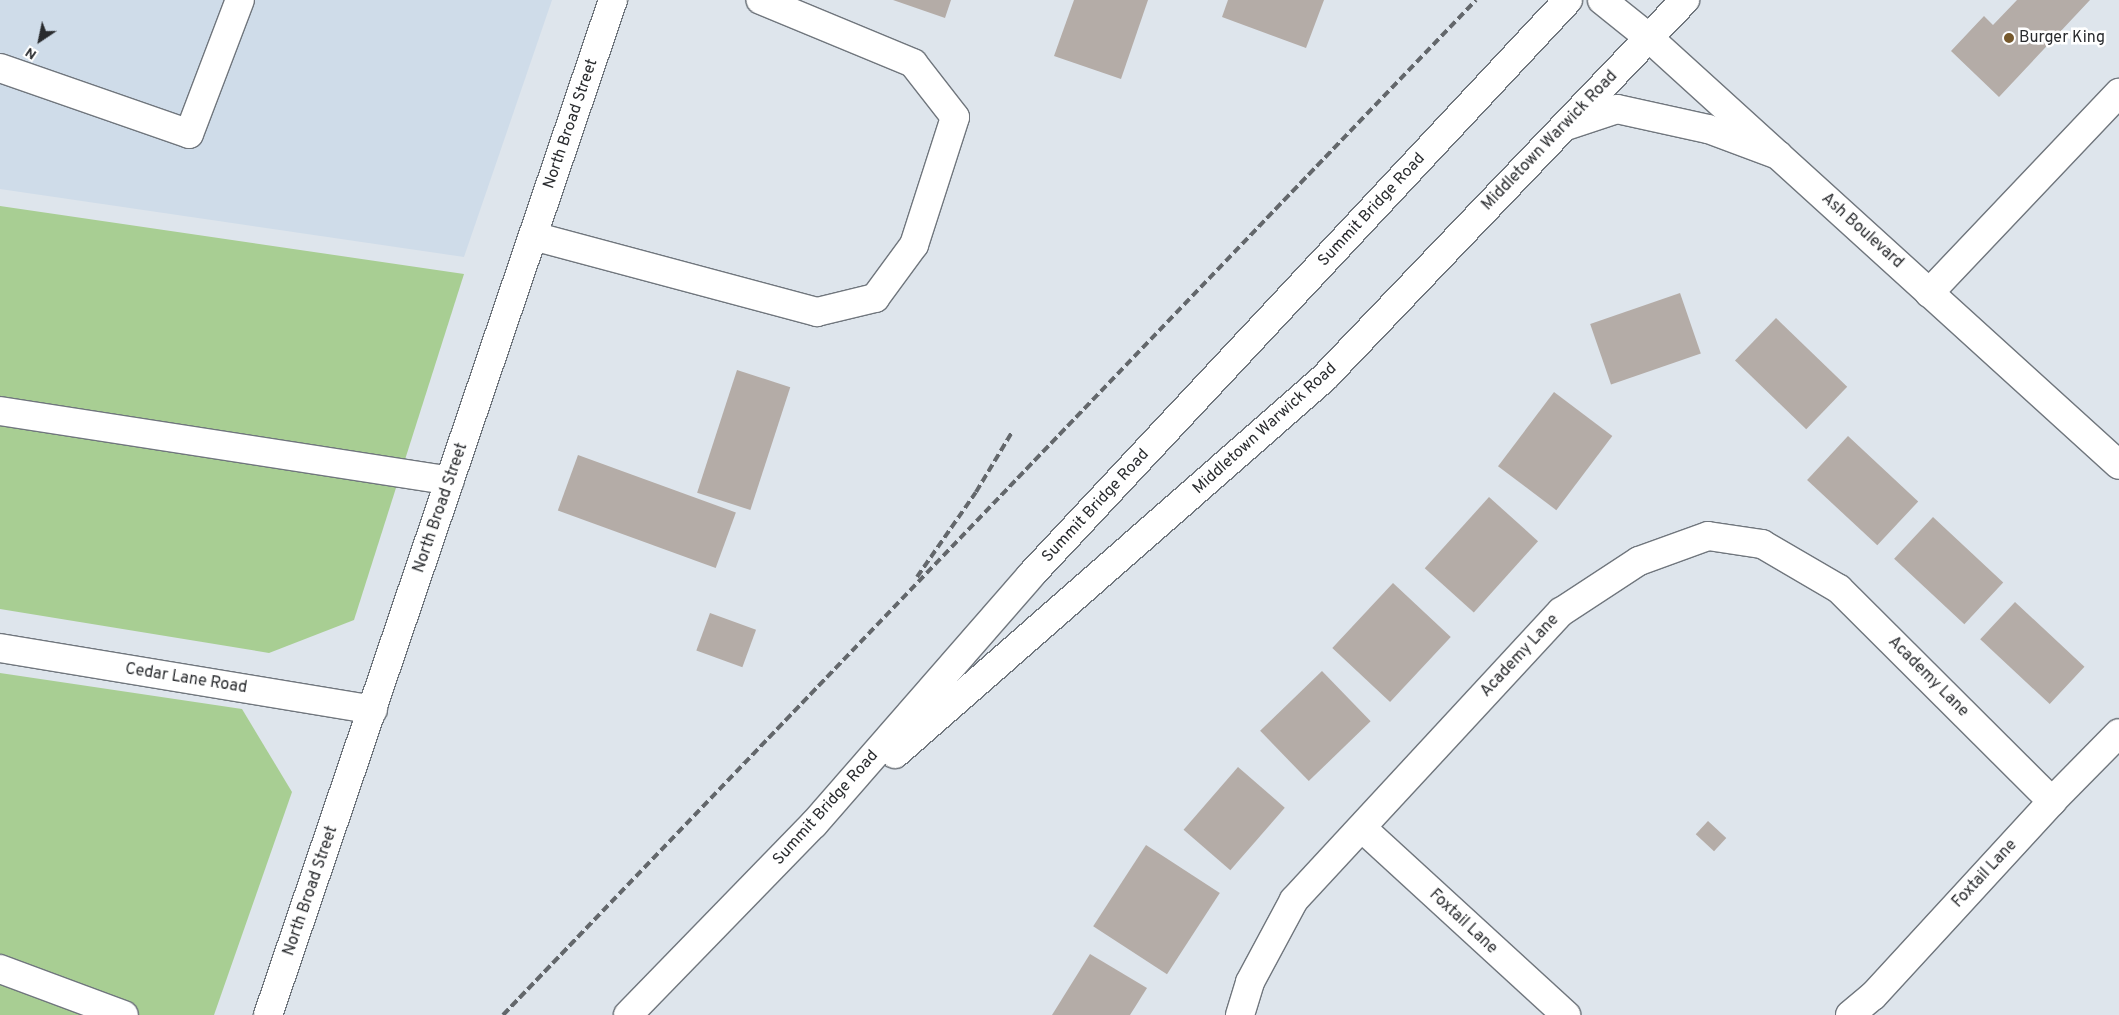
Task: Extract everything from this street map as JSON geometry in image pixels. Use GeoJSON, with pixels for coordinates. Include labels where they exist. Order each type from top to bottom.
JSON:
{"type":"FeatureCollection","features":[{"type":"Feature","properties":{"kind":"main road"},"geometry":{"type":"LineString","coordinates":[[0,68],[189,134],[240,0]]}},
{"type":"Feature","properties":{"kind":"main road","name":"North Broad Street"},"geometry":{"type":"LineString","coordinates":[[268,1015],[613,0]]}},
{"type":"Feature","properties":{"kind":"main road"},"geometry":{"type":"LineString","coordinates":[[533,236],[817,312],[875,298],[914,245],[955,117],[913,63],[761,0]]}},
{"type":"Feature","properties":{"kind":"main road","name":"Summit Bridge Road"},"geometry":{"type":"LineString","coordinates":[[628,1015],[814,824],[1030,576],[1568,0]]}},
{"type":"Feature","properties":{"kind":"main road","name":"Ash Boulevard"},"geometry":{"type":"LineString","coordinates":[[1602,0],[1648,37],[2119,465]]}},
{"type":"Feature","properties":{"kind":"main road","name":"Middletown Warwick Road"},"geometry":{"type":"LineString","coordinates":[[814,824],[1324,378],[1685,0]]}},
{"type":"Feature","properties":{"kind":"main road"},"geometry":{"type":"LineString","coordinates":[[1929,293],[2119,93]]}},
{"type":"Feature","properties":{"kind":"main road"},"geometry":{"type":"LineString","coordinates":[[1563,127],[1617,109],[1708,129],[1778,155]]}},
{"type":"Feature","properties":{"kind":"main road"},"geometry":{"type":"LineString","coordinates":[[0,411],[450,481]]}},
{"type":"Feature","properties":{"kind":"main road","name":"Academy Lane"},"geometry":{"type":"LineString","coordinates":[[1240,1015],[1250,982],[1294,900],[1561,612],[1639,561],[1708,536],[1762,544],[1839,590],[2052,801]]}},
{"type":"Feature","properties":{"kind":"main road","name":"Cedar Lane Road"},"geometry":{"type":"LineString","coordinates":[[0,648],[373,710]]}},
{"type":"Feature","properties":{"kind":"main road","name":"Foxtail Lane"},"geometry":{"type":"LineString","coordinates":[[1850,1015],[1873,996],[2052,801],[2119,733]]}},
{"type":"Feature","properties":{"kind":"main road","name":"Foxtail Lane"},"geometry":{"type":"LineString","coordinates":[[1362,828],[1566,1015]]}},
{"type":"Feature","properties":{"kind":"main road"},"geometry":{"type":"LineString","coordinates":[[0,969],[124,1015]]}},
{"type":"Feature","properties":{"kind":"shaded area"},"geometry":{"type":"Polygon","coordinates":[[[0,0],[552,0],[464,257],[0,189],[0,0]]]}},
{"type":"Feature","properties":{"kind":"green space"},"geometry":{"type":"Polygon","coordinates":[[[0,206],[464,274],[354,620],[269,653],[0,609],[0,206]]]}},
{"type":"Feature","properties":{"kind":"green space"},"geometry":{"type":"Polygon","coordinates":[[[0,673],[242,709],[292,792],[214,1015],[0,1015],[0,673]]]}},
{"type":"Feature","properties":{"kind":"building"},"geometry":{"type":"Polygon","coordinates":[[[893,0],[951,0],[945,18],[893,0]]]}},
{"type":"Feature","properties":{"kind":"building"},"geometry":{"type":"Polygon","coordinates":[[[1074,0],[1148,0],[1121,79],[1054,56],[1074,0]]]}},
{"type":"Feature","properties":{"kind":"building"},"geometry":{"type":"Polygon","coordinates":[[[1228,0],[1324,0],[1306,48],[1222,17],[1228,0]]]}},
{"type":"Feature","properties":{"kind":"building","name":"Burger King"},"geometry":{"type":"Polygon","coordinates":[[[2017,0],[2090,0],[1999,97],[1951,51],[1984,16],[1993,25],[2017,0]]]}},
{"type":"Feature","properties":{"kind":"building"},"geometry":{"type":"Polygon","coordinates":[[[1680,293],[1701,354],[1611,384],[1590,324],[1680,293]]]}},
{"type":"Feature","properties":{"kind":"building"},"geometry":{"type":"Polygon","coordinates":[[[1776,318],[1847,387],[1806,429],[1735,360],[1776,318]]]}},
{"type":"Feature","properties":{"kind":"building"},"geometry":{"type":"Polygon","coordinates":[[[737,370],[790,387],[750,510],[697,493],[737,370]]]}},
{"type":"Feature","properties":{"kind":"building"},"geometry":{"type":"Polygon","coordinates":[[[1554,392],[1612,436],[1556,510],[1498,466],[1554,392]]]}},
{"type":"Feature","properties":{"kind":"building"},"geometry":{"type":"Polygon","coordinates":[[[1848,436],[1918,501],[1877,545],[1807,480],[1848,436]]]}},
{"type":"Feature","properties":{"kind":"building"},"geometry":{"type":"Polygon","coordinates":[[[578,455],[736,512],[716,568],[558,510],[578,455]]]}},
{"type":"Feature","properties":{"kind":"building"},"geometry":{"type":"Polygon","coordinates":[[[1489,497],[1538,541],[1474,613],[1425,568],[1489,497]]]}},
{"type":"Feature","properties":{"kind":"building"},"geometry":{"type":"Polygon","coordinates":[[[1933,517],[2003,582],[1964,624],[1894,559],[1933,517]]]}},
{"type":"Feature","properties":{"kind":"building"},"geometry":{"type":"Polygon","coordinates":[[[1393,583],[1451,637],[1390,702],[1332,648],[1393,583]]]}},
{"type":"Feature","properties":{"kind":"building"},"geometry":{"type":"Polygon","coordinates":[[[2015,602],[2084,667],[2050,704],[1980,639],[2015,602]]]}},
{"type":"Feature","properties":{"kind":"building"},"geometry":{"type":"Polygon","coordinates":[[[710,613],[756,630],[742,667],[696,651],[710,613]]]}},
{"type":"Feature","properties":{"kind":"building"},"geometry":{"type":"Polygon","coordinates":[[[1322,671],[1371,721],[1309,781],[1260,731],[1322,671]]]}},
{"type":"Feature","properties":{"kind":"building"},"geometry":{"type":"Polygon","coordinates":[[[1238,767],[1285,808],[1230,870],[1184,830],[1238,767]]]}},
{"type":"Feature","properties":{"kind":"building"},"geometry":{"type":"Polygon","coordinates":[[[1708,821],[1726,838],[1714,851],[1696,834],[1708,821]]]}},
{"type":"Feature","properties":{"kind":"building"},"geometry":{"type":"Polygon","coordinates":[[[1146,845],[1220,893],[1167,974],[1093,926],[1146,845]]]}},
{"type":"Feature","properties":{"kind":"building"},"geometry":{"type":"Polygon","coordinates":[[[1090,954],[1147,988],[1130,1015],[1052,1015],[1090,954]]]}},
{"type":"Feature","properties":{"kind":"railway"},"geometry":{"type":"LineString","coordinates":[[503,1015],[1476,0]]}},
{"type":"Feature","properties":{"kind":"railway"},"geometry":{"type":"LineString","coordinates":[[917,577],[976,492],[1012,432]]}},
{"type":"Feature","properties":{"kind":"place","name":"Burger King"},"geometry":{"type":"Point","coordinates":[2009,38]}}]}
